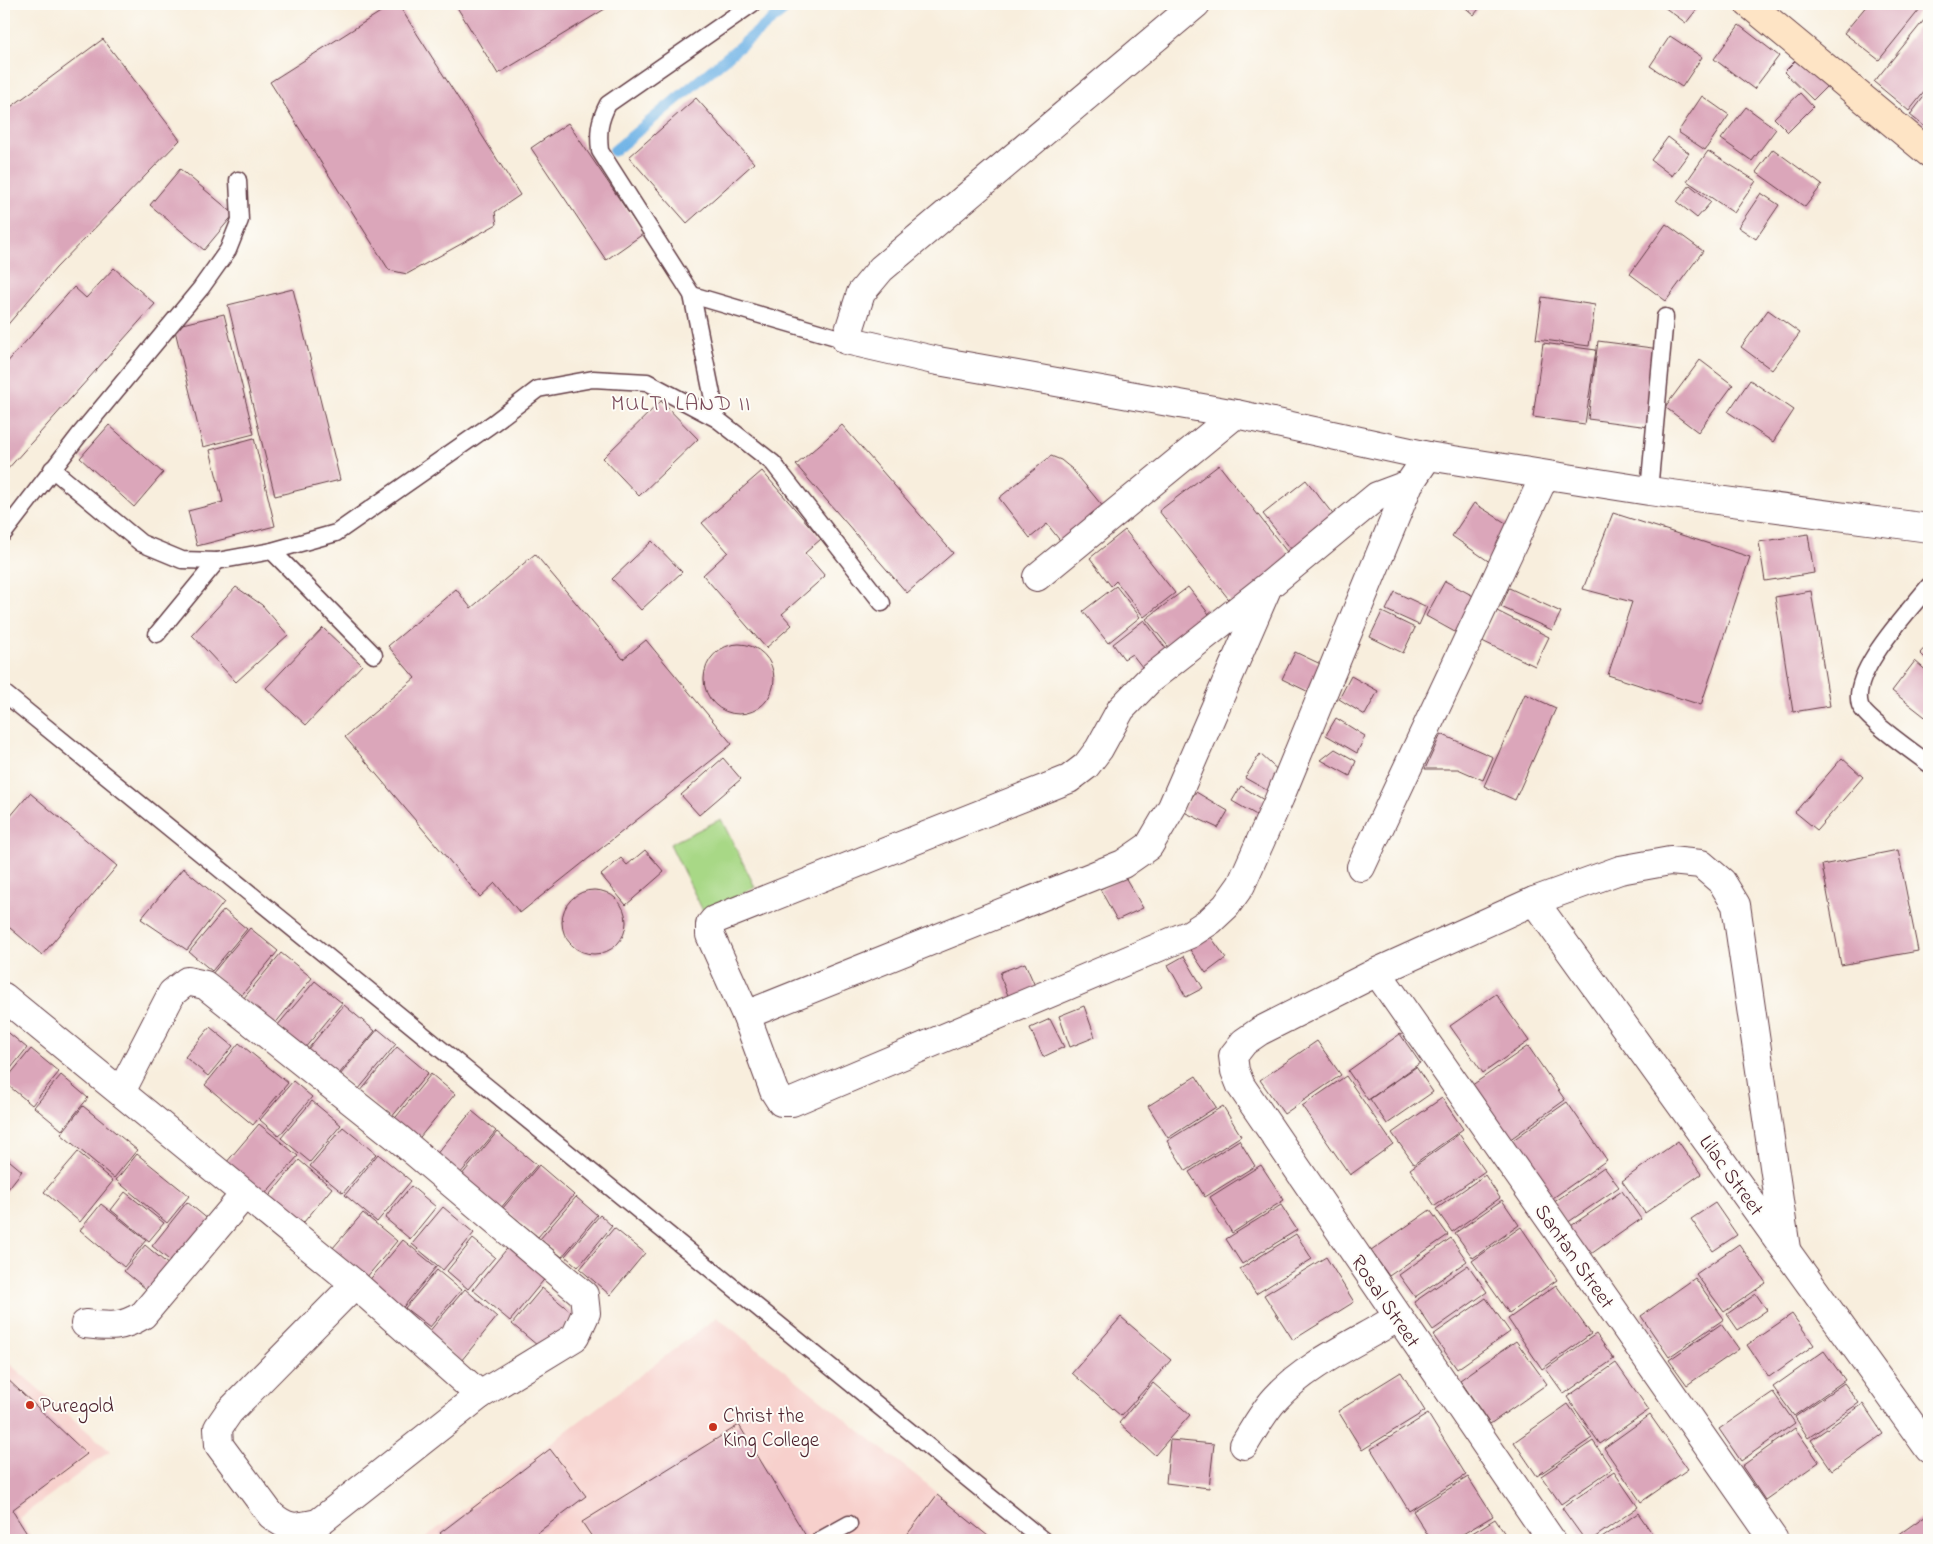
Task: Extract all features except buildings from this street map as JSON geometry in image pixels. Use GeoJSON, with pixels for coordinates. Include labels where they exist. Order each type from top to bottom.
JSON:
{"type":"FeatureCollection","features":[{"type":"Feature","properties":{"kind":"main road"},"geometry":{"type":"LineString","coordinates":[[1749,4],[1929,153]]}},
{"type":"Feature","properties":{"kind":"street"},"geometry":{"type":"LineString","coordinates":[[1196,4],[881,269],[861,293],[846,340],[938,361],[1236,414],[1428,456],[1649,491],[1929,528]]}},
{"type":"Feature","properties":{"kind":"street"},"geometry":{"type":"LineString","coordinates":[[1037,577],[1236,414]]}},
{"type":"Feature","properties":{"kind":"street"},"geometry":{"type":"LineString","coordinates":[[1409,484],[1377,496],[1134,694],[1121,709],[1099,749],[1086,766],[1069,780],[714,920],[710,925],[710,935],[746,1015],[777,1097],[781,1102],[792,1102],[1190,934],[1210,921],[1226,906],[1241,885],[1253,860],[1409,484],[1428,456]]}},
{"type":"Feature","properties":{"kind":"street"},"geometry":{"type":"LineString","coordinates":[[1361,868],[1371,851],[1545,475]]}},
{"type":"Feature","properties":{"kind":"street"},"geometry":{"type":"LineString","coordinates":[[746,1015],[1123,864],[1138,856],[1149,846],[1172,807],[1267,587]]}},
{"type":"Feature","properties":{"kind":"street"},"geometry":{"type":"LineString","coordinates":[[1377,972],[1534,901],[1620,870],[1670,861],[1701,864],[1722,882],[1736,905],[1786,1249]]}},
{"type":"Feature","properties":{"kind":"street","name":"Lilac Street"},"geometry":{"type":"LineString","coordinates":[[1534,901],[1929,1449]]}},
{"type":"Feature","properties":{"kind":"street","name":"Rosal Street"},"geometry":{"type":"LineString","coordinates":[[1377,972],[1244,1042],[1233,1056],[1235,1071],[1241,1086],[1397,1318],[1551,1540]]}},
{"type":"Feature","properties":{"kind":"street","name":"Santan Street"},"geometry":{"type":"LineString","coordinates":[[1377,972],[1774,1540]]}},
{"type":"Feature","properties":{"kind":"street"},"geometry":{"type":"LineString","coordinates":[[121,1092],[172,993],[187,981],[206,985],[398,1138],[584,1295],[586,1313],[575,1336],[480,1396],[318,1523],[292,1528],[270,1515],[220,1445],[218,1428],[229,1412],[355,1284]]}},
{"type":"Feature","properties":{"kind":"street"},"geometry":{"type":"LineString","coordinates":[[4,997],[355,1284],[480,1396]]}},
{"type":"Feature","properties":{"kind":"street"},"geometry":{"type":"LineString","coordinates":[[85,1324],[113,1327],[128,1324],[143,1315],[244,1195]]}},
{"type":"Feature","properties":{"kind":"street"},"geometry":{"type":"LineString","coordinates":[[1244,1445],[1258,1420],[1276,1398],[1301,1375],[1397,1318]]}},
{"type":"Feature","properties":{"kind":"lane"},"geometry":{"type":"LineString","coordinates":[[717,419],[692,294],[600,151],[598,133],[600,118],[608,104],[752,4]]}},
{"type":"Feature","properties":{"kind":"lane"},"geometry":{"type":"LineString","coordinates":[[4,533],[52,469],[201,288],[228,250],[240,220],[238,180]]}},
{"type":"Feature","properties":{"kind":"lane"},"geometry":{"type":"LineString","coordinates":[[692,294],[846,340]]}},
{"type":"Feature","properties":{"kind":"lane"},"geometry":{"type":"LineString","coordinates":[[1649,491],[1666,317]]}},
{"type":"Feature","properties":{"kind":"lane"},"geometry":{"type":"LineString","coordinates":[[52,469],[141,543],[182,560],[217,561],[272,551],[336,533],[492,424],[538,389],[593,379],[647,382],[717,419],[773,463],[882,604]]}},
{"type":"Feature","properties":{"kind":"lane"},"geometry":{"type":"LineString","coordinates":[[272,551],[374,655]]}},
{"type":"Feature","properties":{"kind":"lane"},"geometry":{"type":"LineString","coordinates":[[157,634],[217,561]]}},
{"type":"Feature","properties":{"kind":"lane"},"geometry":{"type":"LineString","coordinates":[[1929,586],[1868,664],[1858,686],[1860,706],[1873,720],[1929,764]]}},
{"type":"Feature","properties":{"kind":"lane"},"geometry":{"type":"LineString","coordinates":[[4,693],[1043,1540]]}},
{"type":"Feature","properties":{"kind":"lane"},"geometry":{"type":"LineString","coordinates":[[820,1540],[848,1524]]}},
{"type":"Feature","properties":{"kind":"shaded area","name":"Christ the King College"},"geometry":{"type":"Polygon","coordinates":[[[717,1317],[997,1540],[426,1540],[425,1538],[717,1317]]]}},
{"type":"Feature","properties":{"kind":"shaded area","name":"Puregold"},"geometry":{"type":"Polygon","coordinates":[[[4,1359],[110,1451],[19,1518],[33,1540],[4,1540],[4,1359]]]}},
{"type":"Feature","properties":{"kind":"green space"},"geometry":{"type":"Polygon","coordinates":[[[721,819],[755,887],[704,913],[670,844],[721,819]]]}},
{"type":"Feature","properties":{"kind":"waterway"},"geometry":{"type":"LineString","coordinates":[[614,151],[791,4]]}},
{"type":"Feature","properties":{"kind":"place","name":"Puregold"},"geometry":{"type":"Point","coordinates":[30,1405]}},
{"type":"Feature","properties":{"kind":"place","name":"Christ the King College"},"geometry":{"type":"Point","coordinates":[713,1427]}},
{"type":"Feature","properties":{"kind":"district","name":"MULTI LAND II"},"geometry":{"type":"Point","coordinates":[681,402]}}]}
